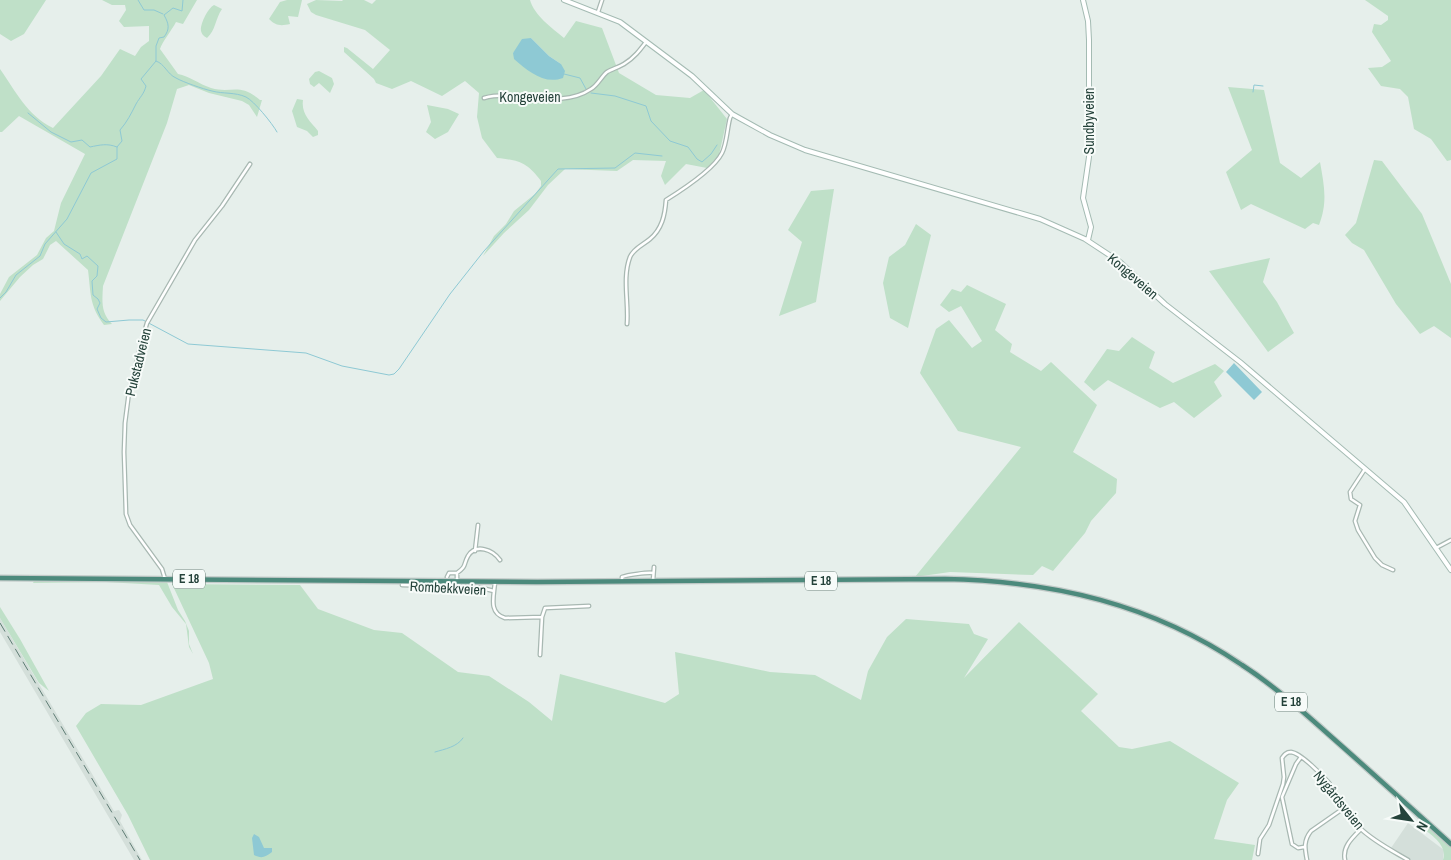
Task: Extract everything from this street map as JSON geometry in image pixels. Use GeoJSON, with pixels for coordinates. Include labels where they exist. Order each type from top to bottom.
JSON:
{"type":"FeatureCollection","features":[{"type":"Feature","properties":{"kind":"highway","name":"E 18"},"geometry":{"type":"LineString","coordinates":[[0,578],[458,582],[983,580],[1043,587],[1112,603],[1181,630],[1242,664],[1293,703],[1451,843]]}},
{"type":"Feature","properties":{"kind":"main road","name":"Kongeveien"},"geometry":{"type":"LineString","coordinates":[[564,0],[620,22],[692,76],[732,114],[800,149],[1033,217],[1088,240],[1126,267],[1165,304],[1219,345],[1404,502],[1451,570]]}},
{"type":"Feature","properties":{"kind":"main road","name":"Sundbyveien"},"geometry":{"type":"LineString","coordinates":[[1083,0],[1089,40],[1089,157],[1083,198],[1091,225],[1091,233],[1088,240]]}},
{"type":"Feature","properties":{"kind":"street"},"geometry":{"type":"LineString","coordinates":[[598,12],[602,0]]}},
{"type":"Feature","properties":{"kind":"street","name":"Kongeveien"},"geometry":{"type":"LineString","coordinates":[[484,98],[512,96],[556,98],[586,92],[593,88],[607,73],[629,60],[646,42]]}},
{"type":"Feature","properties":{"kind":"street"},"geometry":{"type":"LineString","coordinates":[[627,324],[627,277],[630,256],[660,228],[666,200],[700,176],[720,156],[724,148],[727,127],[732,114]]}},
{"type":"Feature","properties":{"kind":"street","name":"Pukstadveien"},"geometry":{"type":"LineString","coordinates":[[165,579],[162,569],[130,525],[126,510],[124,452],[127,410],[140,347],[148,322],[195,240],[222,206],[250,164]]}},
{"type":"Feature","properties":{"kind":"street"},"geometry":{"type":"LineString","coordinates":[[1365,469],[1350,492],[1352,500],[1360,504],[1355,517],[1355,523],[1374,558],[1382,565],[1393,570]]}},
{"type":"Feature","properties":{"kind":"street"},"geometry":{"type":"LineString","coordinates":[[475,551],[478,526]]}},
{"type":"Feature","properties":{"kind":"street"},"geometry":{"type":"LineString","coordinates":[[1436,548],[1451,540]]}},
{"type":"Feature","properties":{"kind":"street"},"geometry":{"type":"LineString","coordinates":[[457,573],[465,567],[469,555],[475,551],[485,549],[496,555],[500,560]]}},
{"type":"Feature","properties":{"kind":"street"},"geometry":{"type":"LineString","coordinates":[[653,581],[654,567]]}},
{"type":"Feature","properties":{"kind":"street"},"geometry":{"type":"LineString","coordinates":[[447,577],[453,571],[457,573]]}},
{"type":"Feature","properties":{"kind":"street"},"geometry":{"type":"LineString","coordinates":[[622,582],[622,577],[624,576],[637,576],[646,572],[653,573]]}},
{"type":"Feature","properties":{"kind":"street"},"geometry":{"type":"LineString","coordinates":[[457,573],[458,582]]}},
{"type":"Feature","properties":{"kind":"street","name":"Rombekkveien"},"geometry":{"type":"LineString","coordinates":[[495,582],[493,607],[495,613],[500,617],[542,617],[547,607],[589,606]]}},
{"type":"Feature","properties":{"kind":"street","name":"Rombekkveien"},"geometry":{"type":"LineString","coordinates":[[402,585],[477,587],[494,591]]}},
{"type":"Feature","properties":{"kind":"street"},"geometry":{"type":"LineString","coordinates":[[540,655],[542,617]]}},
{"type":"Feature","properties":{"kind":"street"},"geometry":{"type":"LineString","coordinates":[[1258,854],[1260,839],[1269,825],[1284,778],[1282,758],[1291,752],[1301,757],[1296,764],[1282,797],[1292,844],[1298,848],[1304,847]]}},
{"type":"Feature","properties":{"kind":"street","name":"Nygårdsveien"},"geometry":{"type":"LineString","coordinates":[[1301,757],[1329,783],[1344,808],[1360,829],[1380,844],[1408,860]]}},
{"type":"Feature","properties":{"kind":"street"},"geometry":{"type":"LineString","coordinates":[[1307,860],[1304,847],[1311,831],[1344,808]]}},
{"type":"Feature","properties":{"kind":"street"},"geometry":{"type":"LineString","coordinates":[[1346,860],[1344,852],[1346,847],[1360,829]]}},
{"type":"Feature","properties":{"kind":"shaded area"},"geometry":{"type":"Polygon","coordinates":[[[0,618],[114,811],[119,810],[122,815],[120,821],[142,860],[134,860],[0,632],[0,618]]]}},
{"type":"Feature","properties":{"kind":"shaded area"},"geometry":{"type":"Polygon","coordinates":[[[1408,823],[1444,850],[1443,860],[1411,860],[1391,848],[1408,823]]]}},
{"type":"Feature","properties":{"kind":"green space"},"geometry":{"type":"Polygon","coordinates":[[[0,0],[46,0],[24,34],[11,41],[0,34],[0,0]]]}},
{"type":"Feature","properties":{"kind":"green space"},"geometry":{"type":"Polygon","coordinates":[[[102,0],[197,0],[183,24],[176,22],[160,49],[178,74],[218,90],[246,91],[262,100],[257,117],[249,105],[242,101],[209,93],[189,85],[177,89],[167,123],[103,286],[104,311],[112,324],[104,325],[93,305],[88,270],[56,241],[50,245],[43,259],[20,277],[0,301],[0,294],[9,277],[37,255],[46,238],[54,231],[61,203],[85,154],[19,116],[0,132],[0,69],[29,110],[53,128],[101,76],[120,49],[135,56],[141,47],[149,41],[149,26],[124,27],[119,21],[126,10],[125,5],[112,5],[102,0]]]}},
{"type":"Feature","properties":{"kind":"green space"},"geometry":{"type":"Polygon","coordinates":[[[302,0],[298,17],[288,16],[290,24],[281,25],[274,23],[269,19],[280,2],[302,0]]]}},
{"type":"Feature","properties":{"kind":"green space"},"geometry":{"type":"Polygon","coordinates":[[[316,0],[364,0],[372,4],[376,0],[530,0],[539,16],[564,38],[576,21],[602,28],[619,73],[656,95],[690,98],[704,90],[727,119],[719,155],[707,168],[686,164],[665,185],[661,176],[666,161],[633,160],[617,171],[565,169],[548,185],[529,210],[483,256],[494,236],[506,224],[514,211],[535,194],[541,186],[541,181],[527,166],[511,160],[497,158],[482,138],[477,117],[479,93],[465,81],[442,96],[411,81],[392,89],[376,83],[344,52],[344,47],[373,69],[390,50],[365,30],[316,15],[311,12],[307,4],[316,0]],[[531,38],[513,53],[561,64],[549,56],[531,38]]]}},
{"type":"Feature","properties":{"kind":"green space"},"geometry":{"type":"Polygon","coordinates":[[[1365,0],[1451,0],[1451,160],[1447,161],[1431,139],[1414,129],[1408,97],[1400,89],[1381,86],[1368,68],[1382,67],[1391,61],[1372,32],[1374,24],[1381,25],[1388,20],[1388,16],[1365,0]]]}},
{"type":"Feature","properties":{"kind":"green space"},"geometry":{"type":"Polygon","coordinates":[[[214,5],[222,9],[212,32],[207,38],[201,32],[201,28],[203,20],[214,5]]]}},
{"type":"Feature","properties":{"kind":"green space"},"geometry":{"type":"Polygon","coordinates":[[[319,71],[332,78],[334,84],[330,93],[319,83],[314,87],[310,84],[309,79],[315,72],[319,71]]]}},
{"type":"Feature","properties":{"kind":"green space"},"geometry":{"type":"Polygon","coordinates":[[[1228,87],[1264,90],[1280,163],[1301,178],[1320,162],[1324,186],[1324,209],[1319,225],[1313,223],[1305,229],[1251,204],[1241,210],[1226,172],[1252,150],[1228,87]]]}},
{"type":"Feature","properties":{"kind":"green space"},"geometry":{"type":"Polygon","coordinates":[[[297,99],[303,100],[303,109],[318,131],[318,135],[313,137],[307,131],[297,127],[292,111],[297,99]]]}},
{"type":"Feature","properties":{"kind":"green space"},"geometry":{"type":"Polygon","coordinates":[[[427,105],[448,109],[459,114],[448,132],[435,139],[426,132],[431,122],[427,105]]]}},
{"type":"Feature","properties":{"kind":"green space"},"geometry":{"type":"Polygon","coordinates":[[[1374,160],[1382,161],[1422,214],[1451,284],[1451,338],[1434,326],[1420,334],[1396,304],[1364,250],[1352,243],[1345,235],[1356,223],[1374,160]]]}},
{"type":"Feature","properties":{"kind":"green space"},"geometry":{"type":"Polygon","coordinates":[[[834,189],[816,302],[779,316],[802,242],[788,230],[811,191],[834,189]]]}},
{"type":"Feature","properties":{"kind":"green space"},"geometry":{"type":"Polygon","coordinates":[[[916,224],[931,235],[908,328],[890,318],[883,283],[889,257],[905,245],[916,224]]]}},
{"type":"Feature","properties":{"kind":"green space"},"geometry":{"type":"Polygon","coordinates":[[[1270,258],[1263,282],[1277,302],[1294,333],[1268,352],[1209,271],[1270,258]]]}},
{"type":"Feature","properties":{"kind":"green space"},"geometry":{"type":"Polygon","coordinates":[[[967,285],[1006,304],[995,330],[1012,344],[1010,352],[1041,371],[1051,362],[1097,405],[1073,452],[1117,479],[1116,493],[1091,521],[1085,533],[1053,571],[1042,566],[1033,575],[950,572],[915,577],[1021,447],[958,431],[920,373],[936,329],[949,320],[972,348],[982,341],[961,306],[949,312],[940,305],[952,289],[961,292],[967,285]]]}},
{"type":"Feature","properties":{"kind":"green space"},"geometry":{"type":"Polygon","coordinates":[[[1132,337],[1155,352],[1149,368],[1173,383],[1215,364],[1224,371],[1214,382],[1222,396],[1194,418],[1174,402],[1160,408],[1108,380],[1094,391],[1084,382],[1107,349],[1119,351],[1132,337]]]}},
{"type":"Feature","properties":{"kind":"green space"},"geometry":{"type":"Polygon","coordinates":[[[34,581],[167,582],[178,610],[185,621],[189,631],[189,644],[193,654],[189,647],[186,624],[172,607],[159,585],[106,582],[33,583],[34,581]]]}},
{"type":"Feature","properties":{"kind":"green space"},"geometry":{"type":"Polygon","coordinates":[[[172,584],[300,585],[318,609],[374,630],[402,633],[458,672],[489,676],[529,702],[552,721],[560,674],[665,703],[679,694],[675,652],[770,672],[815,675],[861,700],[868,671],[887,637],[906,619],[969,624],[974,634],[988,639],[964,678],[1019,622],[1098,694],[1081,711],[1119,747],[1132,749],[1170,741],[1239,783],[1227,800],[1214,839],[1255,845],[1252,860],[150,860],[128,815],[76,726],[86,713],[101,704],[141,705],[213,679],[209,663],[172,584]]]}},
{"type":"Feature","properties":{"kind":"green space"},"geometry":{"type":"Polygon","coordinates":[[[0,607],[49,691],[39,683],[0,618],[0,607]]]}},
{"type":"Feature","properties":{"kind":"green space"},"geometry":{"type":"Polygon","coordinates":[[[1422,822],[1451,847],[1451,860],[1443,860],[1444,855],[1441,846],[1422,828],[1422,822]]]}},
{"type":"Feature","properties":{"kind":"water"},"geometry":{"type":"Polygon","coordinates":[[[531,38],[549,56],[561,64],[565,71],[563,78],[549,80],[537,76],[514,59],[513,53],[522,39],[531,38]]]}},
{"type":"Feature","properties":{"kind":"water"},"geometry":{"type":"Polygon","coordinates":[[[1234,363],[1262,392],[1254,400],[1226,372],[1234,363]]]}},
{"type":"Feature","properties":{"kind":"water"},"geometry":{"type":"Polygon","coordinates":[[[254,834],[259,837],[264,848],[272,848],[272,852],[263,857],[254,855],[252,838],[254,834]]]}},
{"type":"Feature","properties":{"kind":"waterway"},"geometry":{"type":"LineString","coordinates":[[138,0],[144,10],[154,10],[163,14]]}},
{"type":"Feature","properties":{"kind":"waterway"},"geometry":{"type":"LineString","coordinates":[[0,298],[16,275],[40,256],[45,244],[67,219],[91,173],[117,159],[117,147],[122,141],[120,130],[144,91],[146,86],[141,79],[156,61],[156,46],[159,38],[164,37],[168,29],[164,15],[173,8],[182,11],[183,0]]}},
{"type":"Feature","properties":{"kind":"waterway"},"geometry":{"type":"LineString","coordinates":[[156,61],[162,64],[170,74],[183,81],[212,91],[238,94],[246,97],[263,113],[277,132]]}},
{"type":"Feature","properties":{"kind":"waterway"},"geometry":{"type":"LineString","coordinates":[[564,74],[580,78],[586,89]]}},
{"type":"Feature","properties":{"kind":"waterway"},"geometry":{"type":"LineString","coordinates":[[1253,92],[1254,85],[1263,86]]}},
{"type":"Feature","properties":{"kind":"waterway"},"geometry":{"type":"LineString","coordinates":[[591,93],[615,96],[646,106],[651,121],[670,141],[688,147],[697,159],[702,162],[717,145]]}},
{"type":"Feature","properties":{"kind":"waterway"},"geometry":{"type":"LineString","coordinates":[[28,113],[51,132],[71,142],[82,140],[90,147],[100,145],[117,147]]}},
{"type":"Feature","properties":{"kind":"waterway"},"geometry":{"type":"LineString","coordinates":[[56,232],[64,244],[80,254],[82,259],[87,256],[98,266],[97,276],[92,281],[93,295],[100,303],[97,309],[101,318],[106,322],[143,320],[188,344],[306,353],[342,366],[389,375],[394,374],[399,369],[450,294],[484,251],[558,169],[615,168],[635,153],[662,156]]}},
{"type":"Feature","properties":{"kind":"waterway"},"geometry":{"type":"LineString","coordinates":[[435,752],[454,746],[463,738]]}},
{"type":"Feature","properties":{"kind":"railway"},"geometry":{"type":"LineString","coordinates":[[0,623],[140,860]]}}]}
